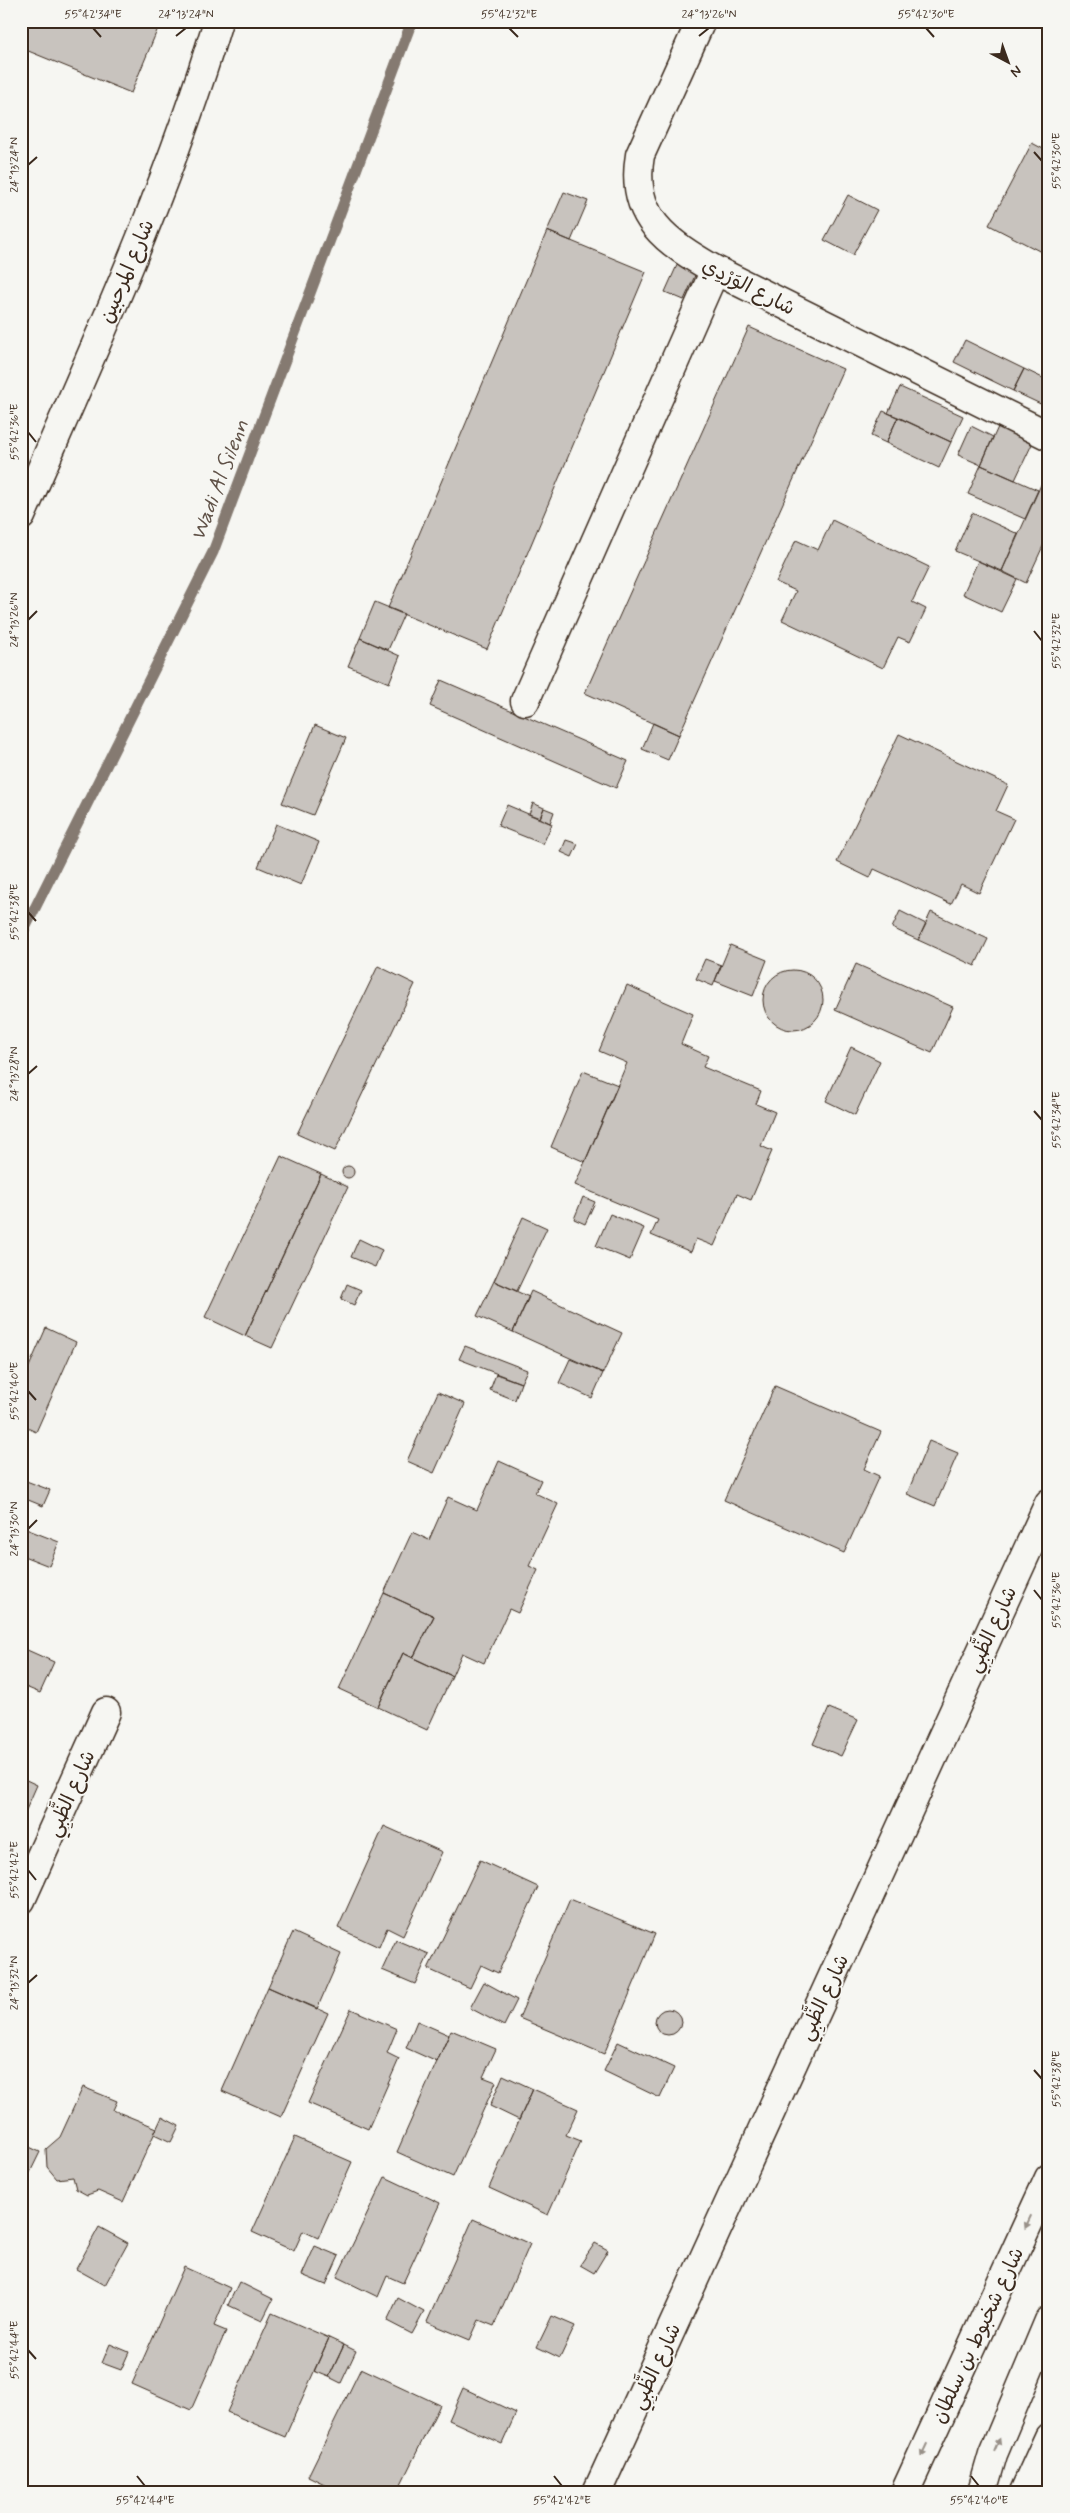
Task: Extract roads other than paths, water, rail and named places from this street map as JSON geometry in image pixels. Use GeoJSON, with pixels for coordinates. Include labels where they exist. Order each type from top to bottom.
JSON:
{"type":"FeatureCollection","features":[{"type":"Feature","properties":{"kind":"street","name":"شارع المرحبين"},"geometry":{"type":"LineString","coordinates":[[21,516],[119,291],[173,158],[218,21]]}},
{"type":"Feature","properties":{"kind":"street","name":"شارع الوَرْدِي"},"geometry":{"type":"LineString","coordinates":[[701,21],[640,155],[637,174],[638,192],[644,210],[654,225],[665,238],[681,250],[715,270],[1049,436]]}},
{"type":"Feature","properties":{"kind":"street"},"geometry":{"type":"LineString","coordinates":[[525,701],[715,270]]}},
{"type":"Feature","properties":{"kind":"street","name":"شارع الظَّبِي"},"geometry":{"type":"LineString","coordinates":[[597,2492],[1049,1503]]}},
{"type":"Feature","properties":{"kind":"street","name":"شارع الظَّبِي"},"geometry":{"type":"LineString","coordinates":[[21,1900],[106,1712]]}},
{"type":"Feature","properties":{"kind":"street","name":"شارع شخبوط بن سلطان"},"geometry":{"type":"LineString","coordinates":[[905,2492],[1049,2178]]}},
{"type":"Feature","properties":{"kind":"street"},"geometry":{"type":"LineString","coordinates":[[982,2492],[993,2454],[1049,2321]]}},
{"type":"Feature","properties":{"kind":"street"},"geometry":{"type":"LineString","coordinates":[[1024,2492],[1049,2437]]}},
{"type":"Feature","properties":{"kind":"waterway","name":"Wadi Al Silenn"},"geometry":{"type":"LineString","coordinates":[[21,936],[213,552],[412,21]]}}]}
